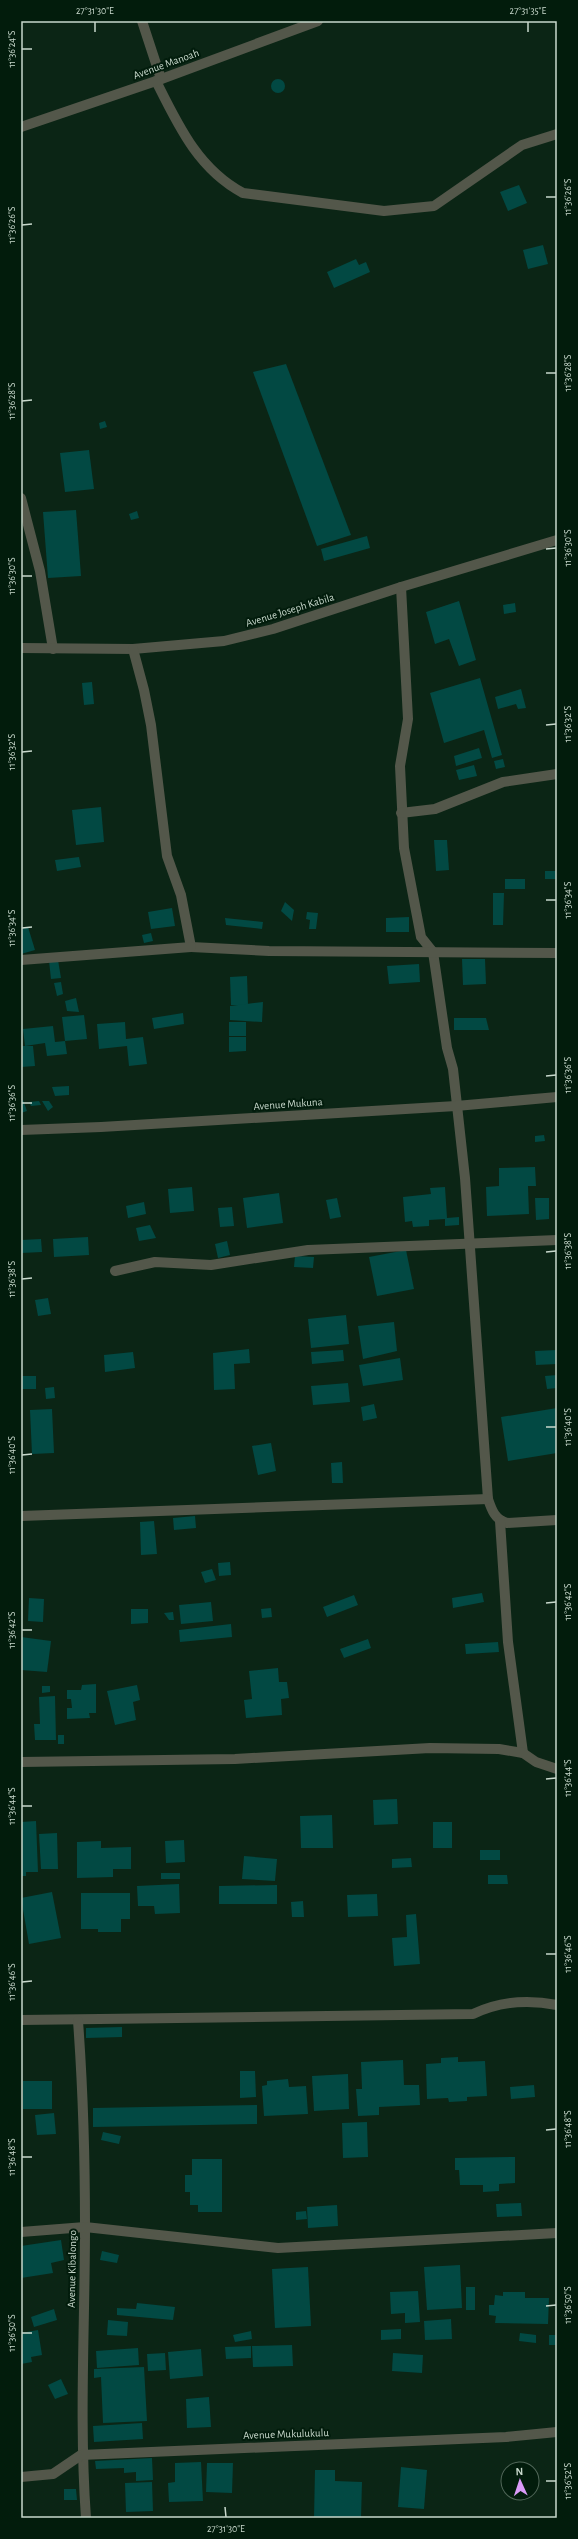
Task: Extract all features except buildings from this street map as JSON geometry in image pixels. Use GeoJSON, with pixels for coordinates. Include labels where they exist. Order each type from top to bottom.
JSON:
{"type":"FeatureCollection","features":[{"type":"Feature","properties":{"kind":"street"},"geometry":{"type":"LineString","coordinates":[[142,21],[158,80],[183,136],[206,166],[225,183],[243,193],[384,211],[434,206],[522,145],[557,134]]}},
{"type":"Feature","properties":{"kind":"street","name":"Avenue Manoah"},"geometry":{"type":"LineString","coordinates":[[21,127],[158,80],[318,21]]}},
{"type":"Feature","properties":{"kind":"street"},"geometry":{"type":"LineString","coordinates":[[21,498],[40,571],[52,649]]}},
{"type":"Feature","properties":{"kind":"street","name":"Avenue Joseph Kabila"},"geometry":{"type":"LineString","coordinates":[[21,648],[133,650],[224,641],[273,629],[401,587],[557,540]]}},
{"type":"Feature","properties":{"kind":"street"},"geometry":{"type":"LineString","coordinates":[[401,587],[408,719],[400,766],[401,813],[404,848],[421,937],[434,952],[447,1048],[453,1069],[469,1244],[488,1499],[492,1511],[500,1521],[508,1642],[523,1754]]}},
{"type":"Feature","properties":{"kind":"street"},"geometry":{"type":"LineString","coordinates":[[133,650],[151,725],[167,856],[181,895],[191,947]]}},
{"type":"Feature","properties":{"kind":"street"},"geometry":{"type":"LineString","coordinates":[[401,813],[435,809],[503,782],[557,774]]}},
{"type":"Feature","properties":{"kind":"street"},"geometry":{"type":"LineString","coordinates":[[21,960],[191,947],[269,951],[557,953]]}},
{"type":"Feature","properties":{"kind":"street","name":"Avenue Mukuna"},"geometry":{"type":"LineString","coordinates":[[21,1130],[101,1127],[456,1106],[557,1097]]}},
{"type":"Feature","properties":{"kind":"street"},"geometry":{"type":"LineString","coordinates":[[115,1271],[155,1262],[211,1265],[316,1250],[557,1240]]}},
{"type":"Feature","properties":{"kind":"street"},"geometry":{"type":"LineString","coordinates":[[21,1516],[488,1499]]}},
{"type":"Feature","properties":{"kind":"street"},"geometry":{"type":"LineString","coordinates":[[500,1521],[520,1523],[557,1520]]}},
{"type":"Feature","properties":{"kind":"street"},"geometry":{"type":"LineString","coordinates":[[21,1762],[235,1759],[430,1748],[499,1749],[523,1754],[536,1762],[557,1769]]}},
{"type":"Feature","properties":{"kind":"street"},"geometry":{"type":"LineString","coordinates":[[21,2020],[78,2021],[473,2014],[498,2004],[522,2001],[557,2005]]}},
{"type":"Feature","properties":{"kind":"street","name":"Avenue Kibalongo"},"geometry":{"type":"LineString","coordinates":[[78,2021],[83,2097],[85,2227],[81,2455],[86,2518]]}},
{"type":"Feature","properties":{"kind":"street"},"geometry":{"type":"LineString","coordinates":[[21,2232],[85,2227],[278,2248],[557,2233]]}},
{"type":"Feature","properties":{"kind":"street","name":"Avenue Mukulukulu"},"geometry":{"type":"LineString","coordinates":[[81,2455],[506,2437],[557,2432]]}},
{"type":"Feature","properties":{"kind":"street"},"geometry":{"type":"LineString","coordinates":[[21,2477],[53,2474],[81,2455]]}}]}
